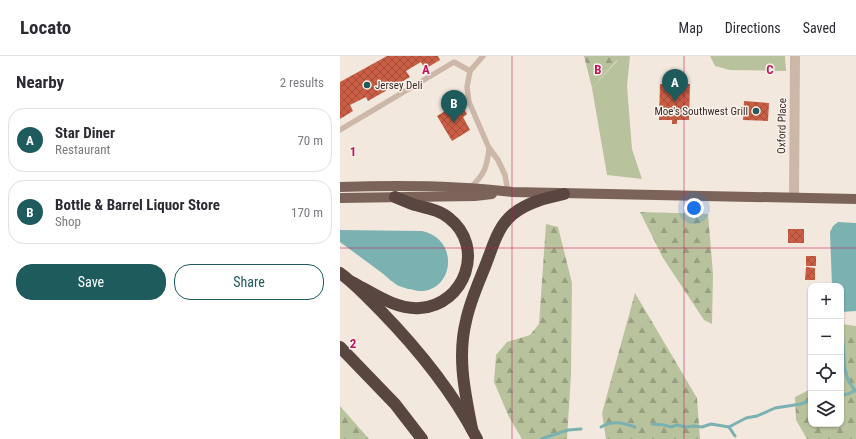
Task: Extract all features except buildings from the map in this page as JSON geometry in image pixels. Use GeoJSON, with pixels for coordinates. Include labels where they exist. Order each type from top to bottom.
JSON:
{"type":"FeatureCollection","features":[{"type":"Feature","properties":{"kind":"highway"},"geometry":{"type":"LineString","coordinates":[[475,434],[462,374],[463,335],[469,308],[493,245],[503,224],[513,214],[532,203],[564,194]]}},
{"type":"Feature","properties":{"kind":"highway"},"geometry":{"type":"LineString","coordinates":[[352,282],[395,304],[419,308],[427,307],[447,298],[455,291],[465,275],[468,254],[467,244],[458,227],[450,218],[442,213],[395,197]]}},
{"type":"Feature","properties":{"kind":"highway"},"geometry":{"type":"LineString","coordinates":[[340,272],[391,321],[417,351],[442,383],[475,434]]}},
{"type":"Feature","properties":{"kind":"highway"},"geometry":{"type":"LineString","coordinates":[[340,347],[395,404],[422,439]]}},
{"type":"Feature","properties":{"kind":"main road"},"geometry":{"type":"LineString","coordinates":[[340,187],[377,186],[470,188],[510,192],[564,194],[856,199]]}},
{"type":"Feature","properties":{"kind":"main road"},"geometry":{"type":"LineString","coordinates":[[340,198],[475,196],[510,192]]}},
{"type":"Feature","properties":{"kind":"street","name":"Oxford Place"},"geometry":{"type":"LineString","coordinates":[[794,197],[795,56]]}},
{"type":"Feature","properties":{"kind":"lane"},"geometry":{"type":"LineString","coordinates":[[483,56],[470,71],[467,94],[472,111],[489,148],[498,160],[505,175],[510,192]]}},
{"type":"Feature","properties":{"kind":"lane"},"geometry":{"type":"LineString","coordinates":[[340,130],[454,62],[470,71]]}},
{"type":"Feature","properties":{"kind":"lane"},"geometry":{"type":"LineString","coordinates":[[470,188],[486,169],[489,148]]}},
{"type":"Feature","properties":{"kind":"green space"},"geometry":{"type":"Polygon","coordinates":[[[584,56],[617,56],[617,60],[592,88],[584,56]]]}},
{"type":"Feature","properties":{"kind":"green space"},"geometry":{"type":"Polygon","coordinates":[[[617,56],[630,56],[627,86],[632,149],[642,179],[607,175],[592,88],[617,61],[617,56]]]}},
{"type":"Feature","properties":{"kind":"green space"},"geometry":{"type":"Polygon","coordinates":[[[710,56],[785,56],[786,71],[730,70],[715,66],[710,56]]]}},
{"type":"Feature","properties":{"kind":"green space"},"geometry":{"type":"Polygon","coordinates":[[[640,212],[708,214],[713,274],[712,324],[704,320],[663,258],[640,212]]]}},
{"type":"Feature","properties":{"kind":"green space"},"geometry":{"type":"Polygon","coordinates":[[[546,224],[558,227],[572,283],[571,375],[567,439],[522,439],[509,417],[494,382],[496,355],[507,342],[530,335],[539,324],[546,224]]]}},
{"type":"Feature","properties":{"kind":"green space"},"geometry":{"type":"Polygon","coordinates":[[[635,293],[697,398],[700,439],[606,439],[602,413],[635,293]]]}},
{"type":"Feature","properties":{"kind":"green space"},"geometry":{"type":"Polygon","coordinates":[[[844,324],[856,326],[856,439],[807,439],[796,420],[795,397],[808,390],[808,427],[844,427],[844,324]]]}},
{"type":"Feature","properties":{"kind":"green space"},"geometry":{"type":"Polygon","coordinates":[[[340,406],[369,439],[340,439],[340,406]]]}},
{"type":"Feature","properties":{"kind":"water"},"geometry":{"type":"Polygon","coordinates":[[[838,222],[856,223],[856,311],[844,312],[844,283],[832,283],[830,232],[833,226],[838,222]]]}},
{"type":"Feature","properties":{"kind":"water"},"geometry":{"type":"Polygon","coordinates":[[[340,230],[422,231],[434,236],[442,244],[447,254],[448,264],[446,274],[440,283],[431,289],[418,291],[399,286],[340,242],[340,230]]]}},
{"type":"Feature","properties":{"kind":"waterway"},"geometry":{"type":"LineString","coordinates":[[844,355],[848,380],[855,391]]}},
{"type":"Feature","properties":{"kind":"waterway"},"geometry":{"type":"LineString","coordinates":[[844,395],[856,390]]}},
{"type":"Feature","properties":{"kind":"waterway"},"geometry":{"type":"LineString","coordinates":[[652,424],[671,427],[677,425],[685,427],[702,427],[711,424],[729,427],[746,418],[757,416],[775,408],[801,404],[808,401]]}},
{"type":"Feature","properties":{"kind":"waterway"},"geometry":{"type":"LineString","coordinates":[[601,427],[610,423],[622,423],[635,427]]}},
{"type":"Feature","properties":{"kind":"waterway"},"geometry":{"type":"LineString","coordinates":[[729,427],[735,436]]}},
{"type":"Feature","properties":{"kind":"waterway"},"geometry":{"type":"LineString","coordinates":[[541,439],[568,430],[581,429]]}},
{"type":"Feature","properties":{"kind":"place","name":"Jersey Deli"},"geometry":{"type":"Point","coordinates":[367,85]}},
{"type":"Feature","properties":{"kind":"place","name":"Star Diner"},"geometry":{"type":"Point","coordinates":[675,102]}},
{"type":"Feature","properties":{"kind":"place","name":"Moe's Southwest Grill"},"geometry":{"type":"Point","coordinates":[756,111]}},
{"type":"Feature","properties":{"kind":"place","name":"Bottle & Barrel Liquor Store"},"geometry":{"type":"Point","coordinates":[454,123]}}]}
